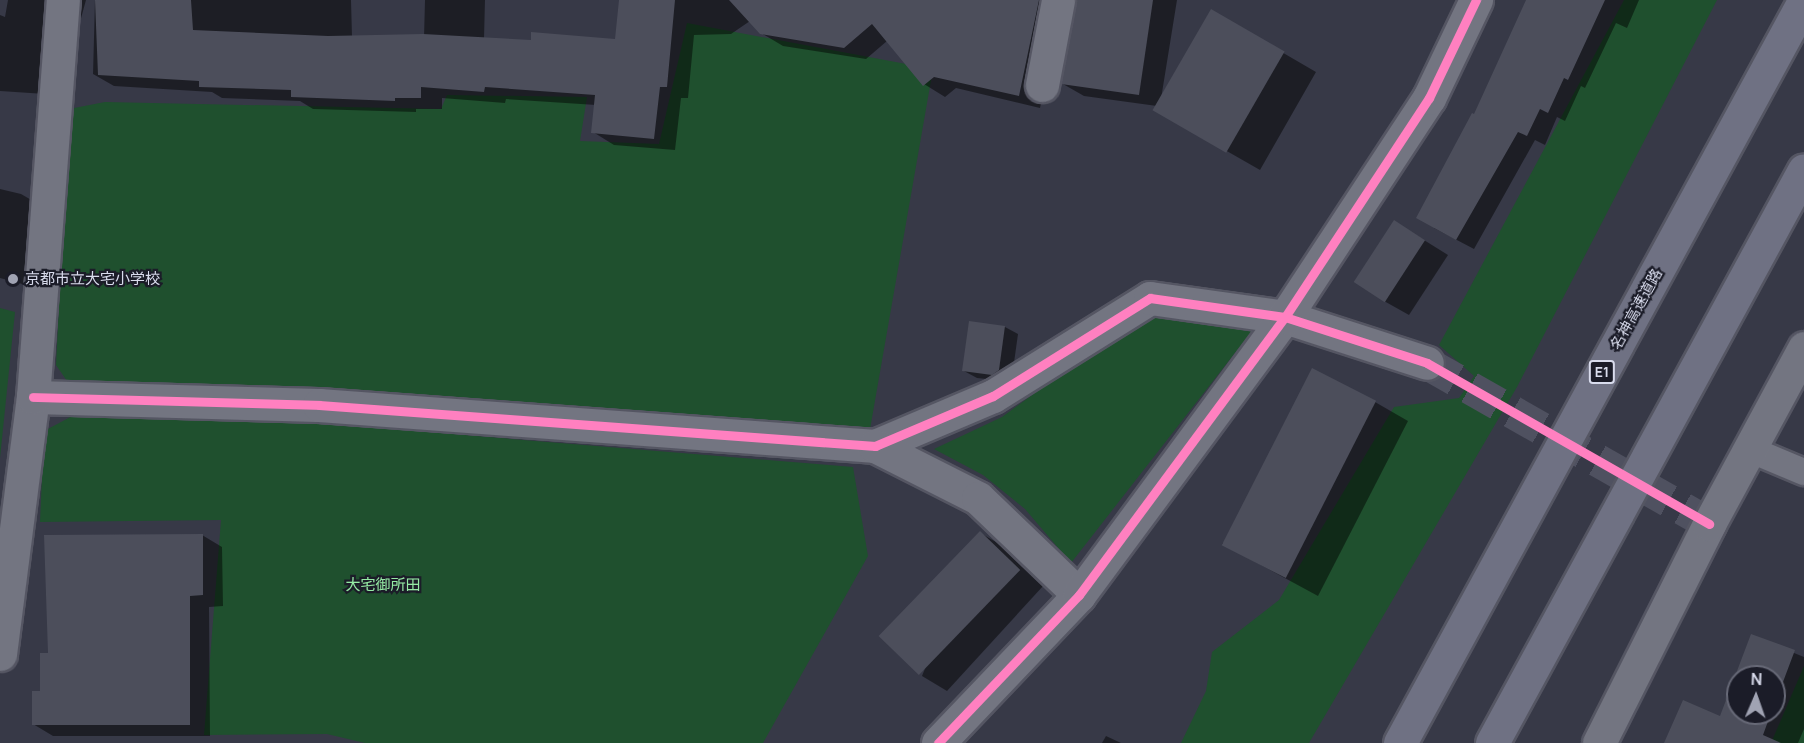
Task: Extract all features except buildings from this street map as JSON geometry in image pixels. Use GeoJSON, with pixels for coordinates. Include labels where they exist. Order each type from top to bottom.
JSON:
{"type":"FeatureCollection","features":[{"type":"Feature","properties":{"kind":"highway","name":"名神高速道路"},"geometry":{"type":"LineString","coordinates":[[1400,743],[1804,1]]}},
{"type":"Feature","properties":{"kind":"highway"},"geometry":{"type":"LineString","coordinates":[[1492,743],[1804,170]]}},
{"type":"Feature","properties":{"kind":"street"},"geometry":{"type":"LineString","coordinates":[[0,654],[33,397],[63,0]]}},
{"type":"Feature","properties":{"kind":"street"},"geometry":{"type":"LineString","coordinates":[[1042,85],[1058,0]]}},
{"type":"Feature","properties":{"kind":"street"},"geometry":{"type":"LineString","coordinates":[[938,743],[1079,595],[1285,317],[1429,98],[1476,0]]}},
{"type":"Feature","properties":{"kind":"street"},"geometry":{"type":"LineString","coordinates":[[875,446],[993,396],[1150,298],[1285,317],[1427,363]]}},
{"type":"Feature","properties":{"kind":"street"},"geometry":{"type":"LineString","coordinates":[[1599,743],[1702,520],[1749,449],[1804,348]]}},
{"type":"Feature","properties":{"kind":"street"},"geometry":{"type":"LineString","coordinates":[[33,397],[320,405],[875,446],[978,498],[1079,595]]}},
{"type":"Feature","properties":{"kind":"lane"},"geometry":{"type":"LineString","coordinates":[[1749,449],[1804,472]]}},
{"type":"Feature","properties":{"kind":"green space"},"geometry":{"type":"Polygon","coordinates":[[[1624,0],[1717,0],[1517,387],[1309,743],[1181,743],[1206,691],[1212,652],[1279,600],[1394,407],[1459,398],[1474,376],[1439,345],[1624,0]]]}},
{"type":"Feature","properties":{"kind":"green space"},"geometry":{"type":"Polygon","coordinates":[[[687,23],[933,69],[869,435],[549,404],[419,395],[247,385],[67,381],[56,365],[69,109],[105,102],[441,109],[447,95],[587,97],[580,141],[659,144],[687,23]]]}},
{"type":"Feature","properties":{"kind":"green space"},"geometry":{"type":"Polygon","coordinates":[[[0,308],[15,312],[0,458],[0,308]]]}},
{"type":"Feature","properties":{"kind":"green space"},"geometry":{"type":"Polygon","coordinates":[[[1165,310],[1256,326],[1071,563],[1025,509],[983,475],[934,449],[1002,417],[1090,353],[1165,310]]]}},
{"type":"Feature","properties":{"kind":"green space","name":"大宅御所田"},"geometry":{"type":"Polygon","coordinates":[[[78,413],[245,417],[853,467],[868,556],[763,743],[365,743],[327,734],[204,735],[221,520],[40,522],[44,431],[78,413]]]}},
{"type":"Feature","properties":{"kind":"green space"},"geometry":{"type":"Polygon","coordinates":[[[1804,666],[1804,743],[1771,743],[1779,725],[1786,725],[1786,708],[1804,666]]]}},
{"type":"Feature","properties":{"kind":"tunnel"},"geometry":{"type":"LineString","coordinates":[[1427,363],[1696,516]]}},
{"type":"Feature","properties":{"kind":"cycle path"},"geometry":{"type":"LineString","coordinates":[[938,743],[1079,595],[1285,317],[1429,98],[1476,0]]}},
{"type":"Feature","properties":{"kind":"cycle path"},"geometry":{"type":"LineString","coordinates":[[33,397],[319,405],[875,446],[993,396],[1150,298],[1285,317],[1427,363],[1709,524]]}},
{"type":"Feature","properties":{"kind":"place","name":"京都市立大宅小学校"},"geometry":{"type":"Point","coordinates":[13,279]}}]}
